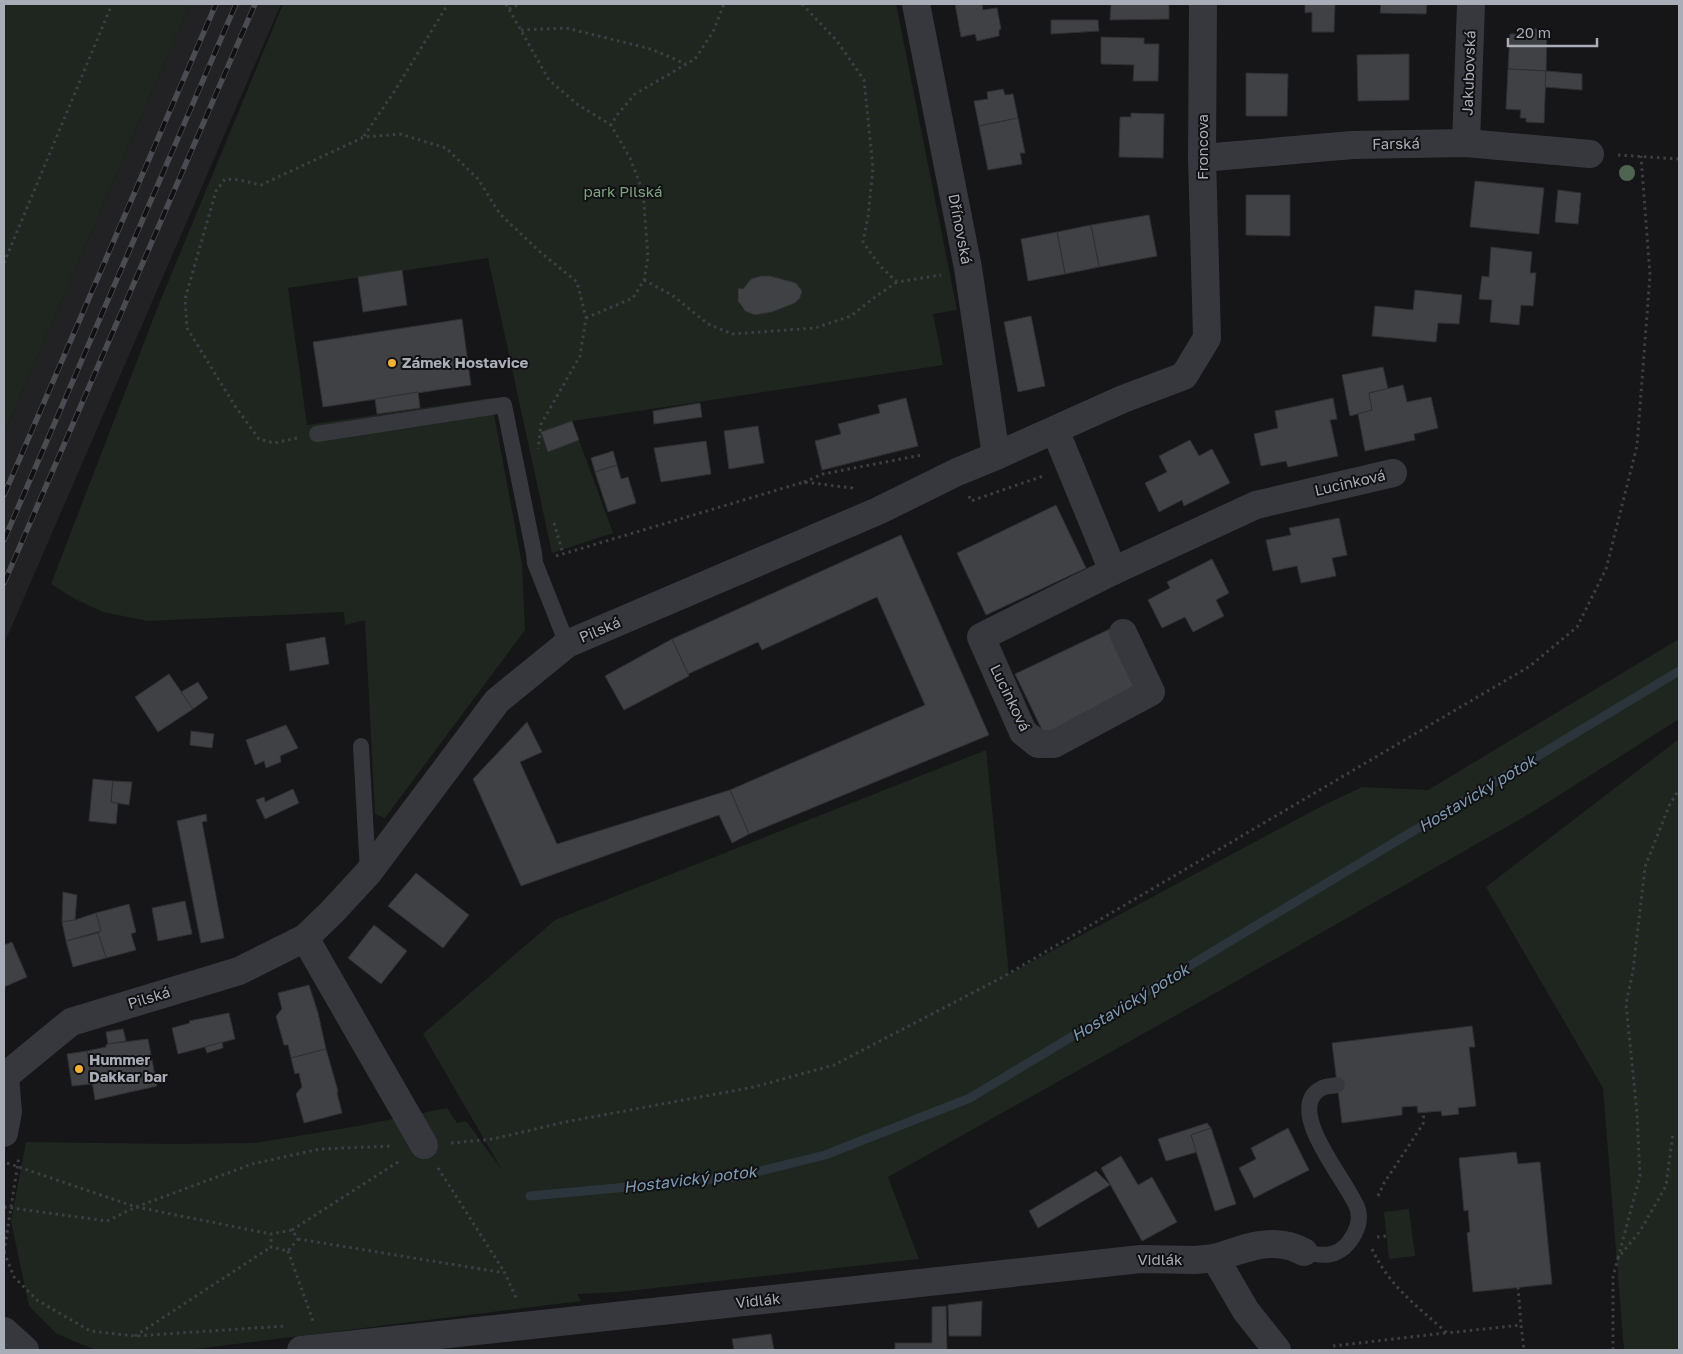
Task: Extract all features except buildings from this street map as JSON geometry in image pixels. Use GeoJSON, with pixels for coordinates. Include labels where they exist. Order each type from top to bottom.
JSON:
{"type":"FeatureCollection","features":[{"type":"Feature","properties":{"kind":"street","name":"Dřínovská"},"geometry":{"type":"LineString","coordinates":[[916,4],[968,268],[996,456]]}},
{"type":"Feature","properties":{"kind":"street","name":"Froncova"},"geometry":{"type":"LineString","coordinates":[[996,456],[1124,399],[1184,376],[1207,338],[1202,158],[1203,4]]}},
{"type":"Feature","properties":{"kind":"street","name":"Jakubovská"},"geometry":{"type":"LineString","coordinates":[[1466,142],[1471,4]]}},
{"type":"Feature","properties":{"kind":"street","name":"Farská"},"geometry":{"type":"LineString","coordinates":[[1202,158],[1352,145],[1466,142],[1590,154]]}},
{"type":"Feature","properties":{"kind":"street"},"geometry":{"type":"LineString","coordinates":[[1055,430],[1113,571]]}},
{"type":"Feature","properties":{"kind":"street","name":"Pilská"},"geometry":{"type":"LineString","coordinates":[[4,1077],[72,1022],[239,971],[305,938],[368,873],[497,701],[567,644],[878,511],[957,472],[996,456]]}},
{"type":"Feature","properties":{"kind":"street","name":"Lucinková"},"geometry":{"type":"LineString","coordinates":[[1123,633],[1151,692],[1054,744],[1038,744],[1023,732],[980,637],[1113,571],[1256,505],[1393,472]]}},
{"type":"Feature","properties":{"kind":"street"},"geometry":{"type":"LineString","coordinates":[[305,938],[424,1145]]}},
{"type":"Feature","properties":{"kind":"street"},"geometry":{"type":"LineString","coordinates":[[4,1077],[8,1112],[4,1134]]}},
{"type":"Feature","properties":{"kind":"street","name":"Vidlák"},"geometry":{"type":"LineString","coordinates":[[300,1333],[1141,1259],[1195,1260],[1215,1258],[1250,1247],[1272,1244],[1289,1245],[1304,1252]]}},
{"type":"Feature","properties":{"kind":"street"},"geometry":{"type":"LineString","coordinates":[[1215,1258],[1246,1311],[1277,1350]]}},
{"type":"Feature","properties":{"kind":"street"},"geometry":{"type":"LineString","coordinates":[[4,1332],[25,1350]]}},
{"type":"Feature","properties":{"kind":"lane"},"geometry":{"type":"LineString","coordinates":[[317,434],[504,405],[535,563],[567,644]]}},
{"type":"Feature","properties":{"kind":"lane"},"geometry":{"type":"LineString","coordinates":[[361,746],[368,873]]}},
{"type":"Feature","properties":{"kind":"lane"},"geometry":{"type":"LineString","coordinates":[[1304,1252],[1322,1256],[1336,1254],[1365,1223],[1322,1147],[1309,1114],[1312,1099],[1317,1092],[1322,1088],[1337,1085]]}},
{"type":"Feature","properties":{"kind":"path"},"geometry":{"type":"LineString","coordinates":[[4,263],[112,4]]}},
{"type":"Feature","properties":{"kind":"path"},"geometry":{"type":"LineString","coordinates":[[364,137],[448,4]]}},
{"type":"Feature","properties":{"kind":"path"},"geometry":{"type":"LineString","coordinates":[[506,4],[549,80],[577,104],[611,125],[630,158],[643,192],[648,257],[644,280],[633,298],[586,318]]}},
{"type":"Feature","properties":{"kind":"path"},"geometry":{"type":"LineString","coordinates":[[509,9],[520,4]]}},
{"type":"Feature","properties":{"kind":"path"},"geometry":{"type":"LineString","coordinates":[[611,125],[636,94],[695,59],[712,32],[724,4]]}},
{"type":"Feature","properties":{"kind":"path"},"geometry":{"type":"LineString","coordinates":[[802,4],[837,41],[864,80],[873,168],[868,217],[863,242],[880,266],[898,282]]}},
{"type":"Feature","properties":{"kind":"path"},"geometry":{"type":"LineString","coordinates":[[521,30],[566,28],[651,50],[687,64]]}},
{"type":"Feature","properties":{"kind":"path"},"geometry":{"type":"LineString","coordinates":[[317,434],[274,443],[259,439],[235,406],[187,328],[185,299],[216,191],[225,179],[261,185],[364,137],[400,134],[446,148],[478,179],[500,214],[538,251],[577,282],[586,318],[580,356],[541,424],[538,451]]}},
{"type":"Feature","properties":{"kind":"path"},"geometry":{"type":"LineString","coordinates":[[4,1207],[107,1221],[136,1207],[252,1164],[320,1149],[424,1145],[493,1139],[565,1122],[754,1087],[834,1065],[1001,978],[1530,666],[1577,627],[1606,569],[1637,446],[1650,275],[1641,156],[1679,159]]}},
{"type":"Feature","properties":{"kind":"path"},"geometry":{"type":"LineString","coordinates":[[644,280],[672,295],[708,324],[732,334],[815,328],[851,316],[898,282],[950,274],[968,268]]}},
{"type":"Feature","properties":{"kind":"path"},"geometry":{"type":"LineString","coordinates":[[535,563],[804,482],[852,488],[878,511]]}},
{"type":"Feature","properties":{"kind":"path"},"geometry":{"type":"LineString","coordinates":[[553,521],[563,554]]}},
{"type":"Feature","properties":{"kind":"path"},"geometry":{"type":"LineString","coordinates":[[1613,1350],[1613,1276],[1640,1176],[1637,1114],[1626,1004],[1633,970],[1645,867],[1669,806],[1679,789]]}},
{"type":"Feature","properties":{"kind":"path"},"geometry":{"type":"LineString","coordinates":[[1424,1112],[1423,1124],[1384,1183],[1365,1223],[1372,1249],[1386,1275],[1395,1286],[1447,1333]]}},
{"type":"Feature","properties":{"kind":"path"},"geometry":{"type":"LineString","coordinates":[[1618,1258],[1640,1231],[1666,1186],[1673,1133]]}},
{"type":"Feature","properties":{"kind":"path"},"geometry":{"type":"LineString","coordinates":[[4,1162],[136,1207],[271,1234],[292,1230],[424,1145]]}},
{"type":"Feature","properties":{"kind":"path"},"geometry":{"type":"LineString","coordinates":[[424,1145],[505,1273],[517,1301]]}},
{"type":"Feature","properties":{"kind":"path"},"geometry":{"type":"LineString","coordinates":[[292,1230],[298,1239],[505,1273]]}},
{"type":"Feature","properties":{"kind":"path"},"geometry":{"type":"LineString","coordinates":[[271,1234],[271,1247]]}},
{"type":"Feature","properties":{"kind":"path"},"geometry":{"type":"LineString","coordinates":[[288,1250],[298,1239]]}},
{"type":"Feature","properties":{"kind":"path"},"geometry":{"type":"LineString","coordinates":[[135,1336],[271,1247],[288,1250]]}},
{"type":"Feature","properties":{"kind":"path"},"geometry":{"type":"LineString","coordinates":[[4,1252],[14,1277],[37,1300],[90,1331],[135,1336],[300,1333],[314,1324],[288,1250]]}},
{"type":"Feature","properties":{"kind":"path"},"geometry":{"type":"LineString","coordinates":[[1518,1288],[1524,1350]]}},
{"type":"Feature","properties":{"kind":"path"},"geometry":{"type":"LineString","coordinates":[[1333,1346],[1521,1325]]}},
{"type":"Feature","properties":{"kind":"shaded area"},"geometry":{"type":"Polygon","coordinates":[[[190,4],[281,4],[4,644],[4,434],[190,4]]]}},
{"type":"Feature","properties":{"kind":"green space"},"geometry":{"type":"Polygon","coordinates":[[[4,4],[190,4],[4,434],[4,4]]]}},
{"type":"Feature","properties":{"kind":"green space","name":"park Pilská"},"geometry":{"type":"Polygon","coordinates":[[[283,4],[896,4],[957,310],[933,314],[943,365],[572,421],[542,432],[548,451],[579,440],[613,533],[552,553],[488,258],[288,288],[307,425],[491,398],[522,564],[525,630],[385,818],[375,814],[365,620],[345,625],[344,612],[148,621],[103,612],[75,599],[51,584],[157,309],[283,4]],[[770,276],[755,277],[743,289],[737,289],[740,306],[745,311],[755,315],[773,312],[799,300],[802,291],[796,283],[770,276]]]}},
{"type":"Feature","properties":{"kind":"green space"},"geometry":{"type":"Polygon","coordinates":[[[1679,639],[1679,719],[1531,813],[888,1177],[919,1259],[619,1292],[577,1294],[581,1301],[188,1350],[96,1350],[57,1334],[29,1306],[11,1221],[26,1142],[255,1143],[358,1126],[447,1108],[457,1123],[466,1121],[502,1170],[423,1034],[555,920],[986,750],[1009,974],[1320,807],[1362,787],[1428,790],[1679,639]]]}},
{"type":"Feature","properties":{"kind":"green space"},"geometry":{"type":"Polygon","coordinates":[[[1679,739],[1679,1350],[1624,1350],[1603,1088],[1486,887],[1679,739]]]}},
{"type":"Feature","properties":{"kind":"green space"},"geometry":{"type":"Polygon","coordinates":[[[1409,1209],[1415,1256],[1389,1259],[1384,1212],[1409,1209]]]}},
{"type":"Feature","properties":{"kind":"waterway","name":"Hostavický potok"},"geometry":{"type":"LineString","coordinates":[[530,1196],[736,1177],[825,1155],[970,1098],[1679,671]]}},
{"type":"Feature","properties":{"kind":"railway"},"geometry":{"type":"LineString","coordinates":[[4,495],[216,4]]}},
{"type":"Feature","properties":{"kind":"railway"},"geometry":{"type":"LineString","coordinates":[[4,540],[236,4]]}},
{"type":"Feature","properties":{"kind":"railway"},"geometry":{"type":"LineString","coordinates":[[4,583],[255,4]]}},
{"type":"Feature","properties":{"kind":"place","name":"Zámek Hostavice"},"geometry":{"type":"Point","coordinates":[392,363]}},
{"type":"Feature","properties":{"kind":"place","name":"Hummer Dakkar bar"},"geometry":{"type":"Point","coordinates":[79,1069]}}]}
